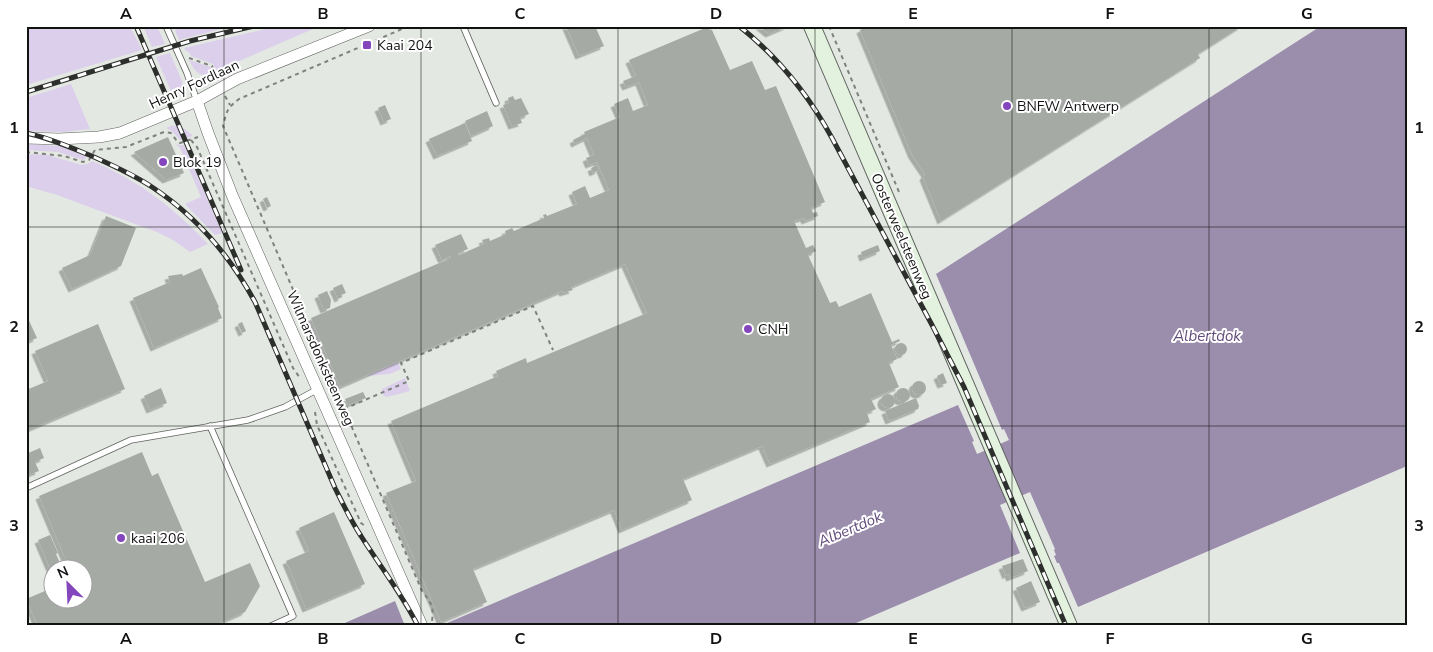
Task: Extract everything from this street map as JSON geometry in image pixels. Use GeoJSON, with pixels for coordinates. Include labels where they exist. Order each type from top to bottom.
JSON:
{"type":"FeatureCollection","features":[{"type":"Feature","properties":{"kind":"main road","name":"Oosterweelsteenweg"},"geometry":{"type":"LineString","coordinates":[[812,26],[1069,626]]}},
{"type":"Feature","properties":{"kind":"street","name":"Henry Fordlaan"},"geometry":{"type":"LineString","coordinates":[[26,138],[99,137],[120,133],[197,101],[221,88],[286,59],[369,26]]}},
{"type":"Feature","properties":{"kind":"street","name":"Wilmarsdonksteenweg"},"geometry":{"type":"LineString","coordinates":[[197,101],[232,195],[422,626]]}},
{"type":"Feature","properties":{"kind":"lane"},"geometry":{"type":"LineString","coordinates":[[166,26],[197,101]]}},
{"type":"Feature","properties":{"kind":"lane"},"geometry":{"type":"LineString","coordinates":[[463,26],[496,103]]}},
{"type":"Feature","properties":{"kind":"lane"},"geometry":{"type":"LineString","coordinates":[[26,488],[132,440],[248,420],[285,406],[318,389]]}},
{"type":"Feature","properties":{"kind":"lane"},"geometry":{"type":"LineString","coordinates":[[210,426],[294,616],[271,626]]}},
{"type":"Feature","properties":{"kind":"path"},"geometry":{"type":"LineString","coordinates":[[409,26],[239,99],[230,106],[223,126],[422,591],[434,610],[431,626]]}},
{"type":"Feature","properties":{"kind":"path"},"geometry":{"type":"LineString","coordinates":[[178,53],[188,54],[189,58],[212,66],[230,106]]}},
{"type":"Feature","properties":{"kind":"path"},"geometry":{"type":"LineString","coordinates":[[26,152],[64,156],[83,162],[89,160],[95,150],[126,147],[164,132],[171,133],[180,143],[191,140],[197,147],[293,368],[307,394],[318,425],[361,523],[382,536]]}},
{"type":"Feature","properties":{"kind":"path"},"geometry":{"type":"LineString","coordinates":[[344,409],[408,381],[401,363],[534,306],[553,350]]}},
{"type":"Feature","properties":{"kind":"shaded area"},"geometry":{"type":"Polygon","coordinates":[[[26,26],[130,26],[142,50],[26,85],[26,26]]]}},
{"type":"Feature","properties":{"kind":"shaded area"},"geometry":{"type":"Polygon","coordinates":[[[143,26],[157,26],[165,44],[152,47],[143,26]]]}},
{"type":"Feature","properties":{"kind":"shaded area"},"geometry":{"type":"Polygon","coordinates":[[[184,26],[232,26],[179,40],[175,30],[184,26]]]}},
{"type":"Feature","properties":{"kind":"shaded area"},"geometry":{"type":"Polygon","coordinates":[[[279,26],[320,26],[216,71],[213,64],[191,56],[184,48],[279,26]]]}},
{"type":"Feature","properties":{"kind":"shaded area"},"geometry":{"type":"Polygon","coordinates":[[[170,53],[182,81],[182,88],[180,93],[170,99],[167,93],[171,91],[156,57],[170,53]]]}},
{"type":"Feature","properties":{"kind":"shaded area"},"geometry":{"type":"Polygon","coordinates":[[[189,60],[211,67],[214,75],[205,76],[198,73],[189,60]]]}},
{"type":"Feature","properties":{"kind":"shaded area"},"geometry":{"type":"Polygon","coordinates":[[[71,84],[90,129],[64,132],[26,131],[26,98],[71,84]]]}},
{"type":"Feature","properties":{"kind":"shaded area"},"geometry":{"type":"Polygon","coordinates":[[[171,126],[183,128],[193,136],[180,140],[172,131],[166,128],[171,126]]]}},
{"type":"Feature","properties":{"kind":"shaded area"},"geometry":{"type":"Polygon","coordinates":[[[175,143],[184,145],[222,233],[215,235],[185,204],[201,197],[180,148],[175,143]]]}},
{"type":"Feature","properties":{"kind":"shaded area"},"geometry":{"type":"Polygon","coordinates":[[[26,144],[61,146],[87,157],[83,160],[58,152],[26,150],[26,144]]]}},
{"type":"Feature","properties":{"kind":"shaded area"},"geometry":{"type":"Polygon","coordinates":[[[26,154],[48,155],[81,165],[92,161],[109,169],[154,196],[182,218],[208,244],[190,252],[157,232],[57,195],[26,186],[26,154]]]}},
{"type":"Feature","properties":{"kind":"shaded area"},"geometry":{"type":"Polygon","coordinates":[[[398,362],[401,369],[390,374],[366,376],[398,362]]]}},
{"type":"Feature","properties":{"kind":"shaded area"},"geometry":{"type":"Polygon","coordinates":[[[405,378],[410,391],[387,397],[384,396],[381,391],[382,389],[405,378]]]}},
{"type":"Feature","properties":{"kind":"water","name":"Albertdok"},"geometry":{"type":"Polygon","coordinates":[[[1321,26],[1407,26],[1407,466],[1078,607],[1059,563],[1057,563],[1054,556],[1056,555],[1055,549],[1030,492],[1000,505],[1020,553],[849,626],[440,626],[958,405],[974,441],[972,442],[977,454],[1009,440],[1004,429],[1002,430],[936,274],[1321,26]]]}},
{"type":"Feature","properties":{"kind":"water"},"geometry":{"type":"Polygon","coordinates":[[[395,601],[405,626],[338,626],[395,601]]]}},
{"type":"Feature","properties":{"kind":"building"},"geometry":{"type":"Polygon","coordinates":[[[566,26],[595,26],[604,46],[579,56],[566,26]]]}},
{"type":"Feature","properties":{"kind":"building"},"geometry":{"type":"Polygon","coordinates":[[[759,26],[788,26],[769,34],[759,26]]]}},
{"type":"Feature","properties":{"kind":"building","name":"BNFW Antwerp"},"geometry":{"type":"Polygon","coordinates":[[[866,26],[1242,26],[1198,54],[1200,58],[941,221],[923,177],[925,174],[912,155],[860,30],[866,26]]]}},
{"type":"Feature","properties":{"kind":"building","name":"CNH"},"geometry":{"type":"Polygon","coordinates":[[[705,28],[712,30],[730,70],[752,61],[765,90],[776,86],[825,202],[811,208],[813,213],[817,212],[818,216],[805,221],[804,218],[794,221],[806,248],[813,245],[816,251],[808,255],[830,303],[836,301],[839,307],[871,293],[892,342],[899,339],[900,341],[891,345],[897,359],[889,363],[899,387],[871,399],[876,409],[867,413],[870,422],[770,464],[762,446],[683,479],[692,500],[622,530],[614,510],[473,569],[487,602],[441,622],[386,493],[416,481],[391,421],[498,376],[496,371],[526,358],[527,363],[647,313],[625,264],[571,287],[573,290],[563,293],[562,291],[340,387],[311,318],[451,258],[450,256],[442,260],[435,245],[461,234],[468,249],[458,253],[459,255],[484,244],[482,240],[489,238],[490,241],[506,234],[505,231],[512,228],[514,231],[544,218],[543,215],[546,214],[547,216],[577,204],[572,192],[585,186],[590,198],[609,190],[597,162],[589,165],[586,158],[594,155],[587,138],[575,144],[573,140],[585,134],[584,132],[620,117],[614,104],[628,98],[633,111],[648,105],[639,82],[626,87],[623,81],[636,76],[629,60],[705,28]]]}},
{"type":"Feature","properties":{"kind":"building"},"geometry":{"type":"Polygon","coordinates":[[[513,96],[515,100],[521,98],[529,114],[520,118],[522,123],[512,126],[503,105],[509,103],[508,98],[513,96]]]}},
{"type":"Feature","properties":{"kind":"building"},"geometry":{"type":"Polygon","coordinates":[[[385,105],[391,119],[384,122],[378,108],[385,105]]]}},
{"type":"Feature","properties":{"kind":"building"},"geometry":{"type":"Polygon","coordinates":[[[487,111],[493,126],[471,136],[465,121],[487,111]]]}},
{"type":"Feature","properties":{"kind":"building"},"geometry":{"type":"Polygon","coordinates":[[[465,123],[472,141],[437,156],[429,139],[465,123]]]}},
{"type":"Feature","properties":{"kind":"building","name":"Blok 19"},"geometry":{"type":"Polygon","coordinates":[[[168,137],[184,173],[166,180],[134,152],[168,137]]]}},
{"type":"Feature","properties":{"kind":"building"},"geometry":{"type":"Polygon","coordinates":[[[597,165],[599,170],[593,173],[591,168],[597,165]]]}},
{"type":"Feature","properties":{"kind":"building"},"geometry":{"type":"Polygon","coordinates":[[[267,197],[271,206],[267,208],[263,199],[267,197]]]}},
{"type":"Feature","properties":{"kind":"building"},"geometry":{"type":"Polygon","coordinates":[[[106,216],[136,228],[121,266],[72,289],[62,268],[90,255],[106,216]]]}},
{"type":"Feature","properties":{"kind":"building"},"geometry":{"type":"Polygon","coordinates":[[[878,245],[880,251],[863,258],[861,252],[878,245]]]}},
{"type":"Feature","properties":{"kind":"building"},"geometry":{"type":"Polygon","coordinates":[[[201,268],[222,318],[154,348],[133,298],[170,282],[168,276],[182,274],[183,276],[201,268]]]}},
{"type":"Feature","properties":{"kind":"building"},"geometry":{"type":"Polygon","coordinates":[[[342,284],[346,293],[338,299],[333,288],[342,284]]]}},
{"type":"Feature","properties":{"kind":"building"},"geometry":{"type":"Polygon","coordinates":[[[327,291],[331,300],[330,308],[324,310],[318,295],[327,291]]]}},
{"type":"Feature","properties":{"kind":"building"},"geometry":{"type":"Polygon","coordinates":[[[26,314],[37,338],[27,342],[26,339],[26,314]]]}},
{"type":"Feature","properties":{"kind":"building"},"geometry":{"type":"Polygon","coordinates":[[[242,322],[246,331],[242,333],[238,324],[242,322]]]}},
{"type":"Feature","properties":{"kind":"building"},"geometry":{"type":"Polygon","coordinates":[[[98,324],[125,389],[26,431],[26,390],[48,381],[35,351],[98,324]]]}},
{"type":"Feature","properties":{"kind":"building"},"geometry":{"type":"Polygon","coordinates":[[[899,343],[903,343],[907,349],[903,355],[899,355],[895,351],[895,347],[899,343]]]}},
{"type":"Feature","properties":{"kind":"building"},"geometry":{"type":"Polygon","coordinates":[[[943,373],[947,383],[941,385],[937,376],[943,373]]]}},
{"type":"Feature","properties":{"kind":"building"},"geometry":{"type":"Polygon","coordinates":[[[916,381],[922,381],[926,388],[922,395],[916,395],[912,391],[912,385],[916,381]]]}},
{"type":"Feature","properties":{"kind":"building"},"geometry":{"type":"Polygon","coordinates":[[[161,388],[167,403],[150,410],[144,396],[161,388]]]}},
{"type":"Feature","properties":{"kind":"building"},"geometry":{"type":"Polygon","coordinates":[[[900,388],[906,388],[910,395],[906,402],[900,402],[896,398],[896,392],[900,388]]]}},
{"type":"Feature","properties":{"kind":"building"},"geometry":{"type":"Polygon","coordinates":[[[363,392],[366,398],[348,405],[345,399],[363,392]]]}},
{"type":"Feature","properties":{"kind":"building"},"geometry":{"type":"Polygon","coordinates":[[[885,394],[891,394],[895,401],[891,408],[885,408],[881,404],[881,398],[885,394]]]}},
{"type":"Feature","properties":{"kind":"building"},"geometry":{"type":"Polygon","coordinates":[[[916,398],[919,406],[918,409],[889,421],[885,411],[916,398]]]}},
{"type":"Feature","properties":{"kind":"building"},"geometry":{"type":"Polygon","coordinates":[[[40,448],[44,458],[35,462],[39,471],[26,476],[26,454],[40,448]]]}},
{"type":"Feature","properties":{"kind":"building","name":"kaai 206"},"geometry":{"type":"Polygon","coordinates":[[[142,452],[152,476],[158,473],[205,582],[250,563],[260,586],[245,612],[213,626],[38,626],[26,599],[42,592],[42,610],[92,610],[92,560],[66,560],[39,496],[142,452]]]}},
{"type":"Feature","properties":{"kind":"building"},"geometry":{"type":"Polygon","coordinates":[[[334,512],[365,584],[306,609],[286,561],[309,551],[299,528],[334,512]]]}},
{"type":"Feature","properties":{"kind":"building"},"geometry":{"type":"Polygon","coordinates":[[[50,535],[58,553],[56,554],[59,560],[46,560],[38,540],[50,535]]]}},
{"type":"Feature","properties":{"kind":"building"},"geometry":{"type":"Polygon","coordinates":[[[1023,559],[1028,571],[1010,578],[1008,574],[1006,576],[1002,566],[1023,559]]]}},
{"type":"Feature","properties":{"kind":"building"},"geometry":{"type":"Polygon","coordinates":[[[1031,581],[1040,602],[1025,608],[1016,588],[1031,581]]]}},
{"type":"Feature","properties":{"kind":"railway"},"geometry":{"type":"LineString","coordinates":[[136,26],[241,270]]}},
{"type":"Feature","properties":{"kind":"railway"},"geometry":{"type":"LineString","coordinates":[[26,92],[190,41],[254,26]]}},
{"type":"Feature","properties":{"kind":"railway"},"geometry":{"type":"LineString","coordinates":[[739,26],[767,50],[791,77],[813,106],[832,138],[964,387],[1066,626]]}},
{"type":"Feature","properties":{"kind":"railway"},"geometry":{"type":"LineString","coordinates":[[26,133],[52,140],[94,157],[145,183],[168,198],[183,211],[211,238],[223,253],[255,302],[347,512],[418,626]]}},
{"type":"Feature","properties":{"kind":"place","name":"Kaai 204"},"geometry":{"type":"Point","coordinates":[367,45]}},
{"type":"Feature","properties":{"kind":"place","name":"BNFW Antwerp"},"geometry":{"type":"Point","coordinates":[1007,106]}},
{"type":"Feature","properties":{"kind":"place","name":"Blok 19"},"geometry":{"type":"Point","coordinates":[163,162]}},
{"type":"Feature","properties":{"kind":"place","name":"CNH"},"geometry":{"type":"Point","coordinates":[748,329]}},
{"type":"Feature","properties":{"kind":"place","name":"kaai 206"},"geometry":{"type":"Point","coordinates":[121,538]}}]}
